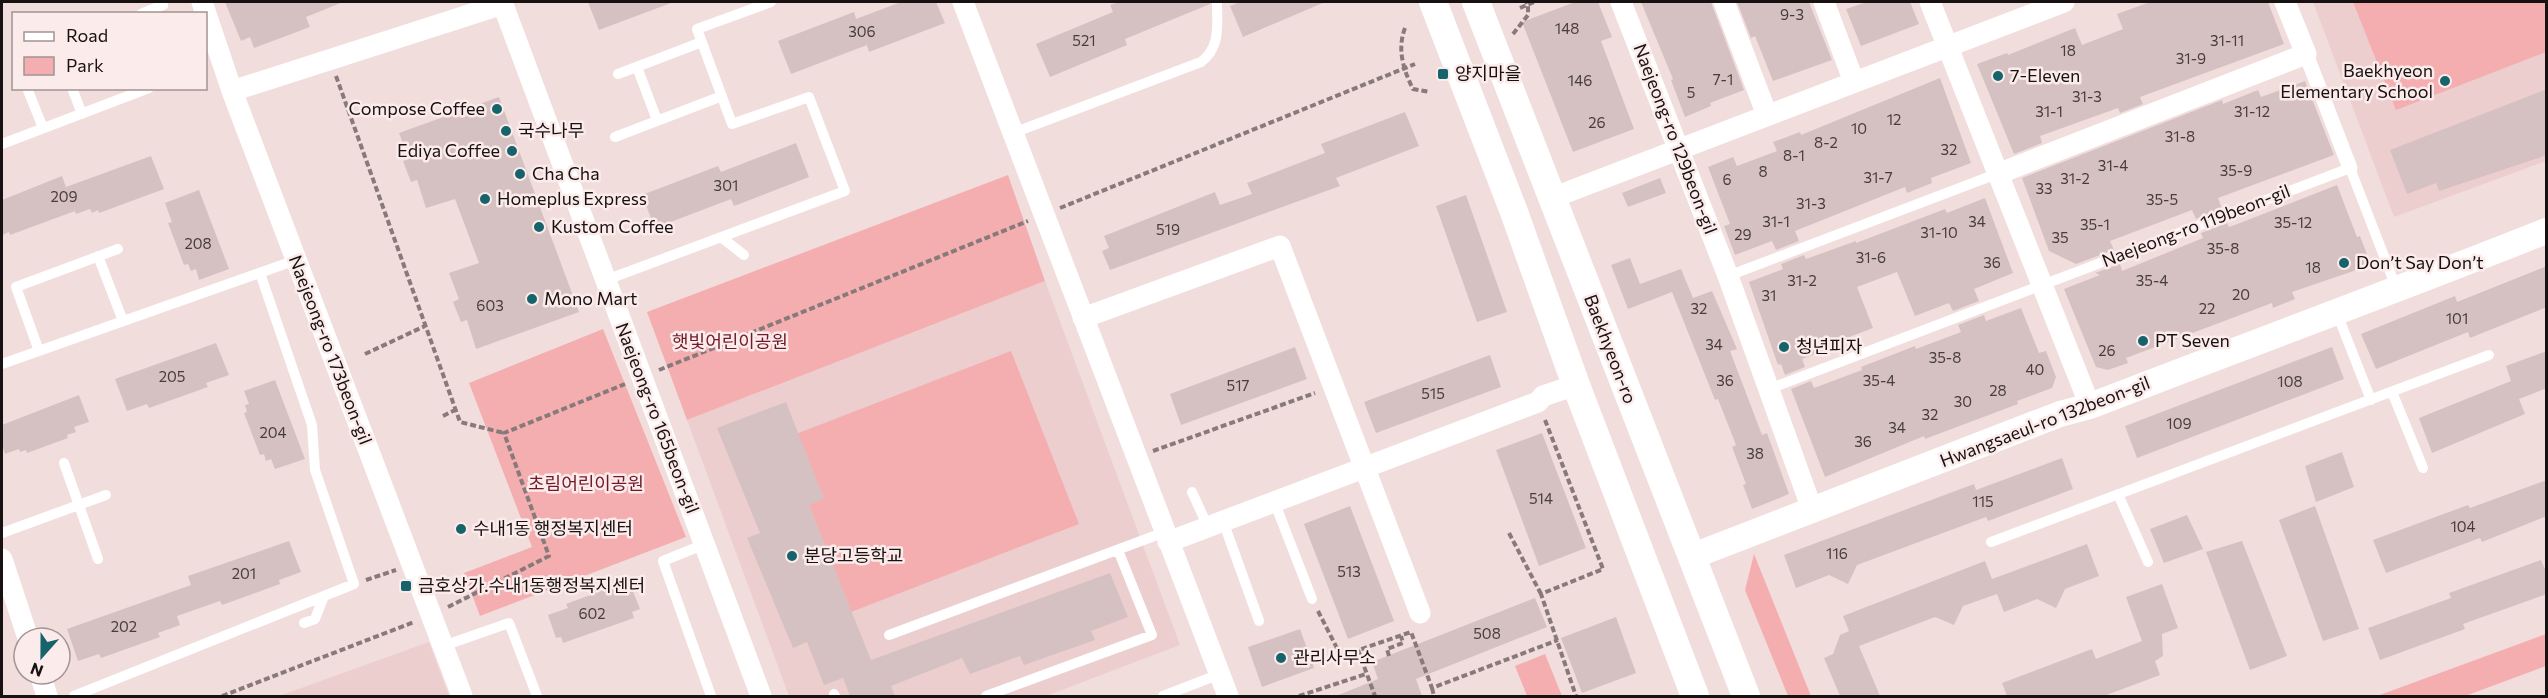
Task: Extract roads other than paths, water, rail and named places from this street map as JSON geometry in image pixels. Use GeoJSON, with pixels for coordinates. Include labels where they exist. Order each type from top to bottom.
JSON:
{"type":"FeatureCollection","features":[{"type":"Feature","properties":{"kind":"main road"},"geometry":{"type":"LineString","coordinates":[[1433,2],[1695,696]]}},
{"type":"Feature","properties":{"kind":"main road","name":"Baekhyeon-ro"},"geometry":{"type":"LineString","coordinates":[[1476,2],[1616,368],[1693,556],[1746,696]]}},
{"type":"Feature","properties":{"kind":"street"},"geometry":{"type":"LineString","coordinates":[[963,2],[1228,696]]}},
{"type":"Feature","properties":{"kind":"street","name":"Naejeong-ro 129beon-gil"},"geometry":{"type":"LineString","coordinates":[[1621,2],[1728,276],[1813,512]]}},
{"type":"Feature","properties":{"kind":"street"},"geometry":{"type":"LineString","coordinates":[[1724,2],[1767,115]]}},
{"type":"Feature","properties":{"kind":"street"},"geometry":{"type":"LineString","coordinates":[[1824,2],[1854,82]]}},
{"type":"Feature","properties":{"kind":"street"},"geometry":{"type":"LineString","coordinates":[[1930,2],[2000,173],[2090,406]]}},
{"type":"Feature","properties":{"kind":"street"},"geometry":{"type":"LineString","coordinates":[[1551,198],[1577,190],[1679,148],[1947,46],[2039,6],[2064,2]]}},
{"type":"Feature","properties":{"kind":"street"},"geometry":{"type":"LineString","coordinates":[[2285,2],[2350,168]]}},
{"type":"Feature","properties":{"kind":"street","name":"Naejeong-ro 165beon-gil"},"geometry":{"type":"LineString","coordinates":[[232,91],[502,3],[762,696]]}},
{"type":"Feature","properties":{"kind":"street","name":"Naejeong-ro 173beon-gil"},"geometry":{"type":"LineString","coordinates":[[207,17],[232,91],[462,696]]}},
{"type":"Feature","properties":{"kind":"street"},"geometry":{"type":"LineString","coordinates":[[2000,173],[2306,54]]}},
{"type":"Feature","properties":{"kind":"street","name":"Hwangsaeul-ro 132beon-gil"},"geometry":{"type":"LineString","coordinates":[[1693,556],[1813,512],[2060,414],[2090,406],[2336,311],[2397,291],[2547,231]]}},
{"type":"Feature","properties":{"kind":"street"},"geometry":{"type":"LineString","coordinates":[[1083,318],[1280,246],[1420,614]]}},
{"type":"Feature","properties":{"kind":"street"},"geometry":{"type":"LineString","coordinates":[[1166,537],[1215,524],[1538,402],[1543,396],[1576,385]]}},
{"type":"Feature","properties":{"kind":"street"},"geometry":{"type":"LineString","coordinates":[[2,559],[24,626]]}},
{"type":"Feature","properties":{"kind":"lane"},"geometry":{"type":"LineString","coordinates":[[146,12],[163,5],[162,2]]}},
{"type":"Feature","properties":{"kind":"lane"},"geometry":{"type":"LineString","coordinates":[[606,280],[845,191],[809,98],[732,124],[697,29],[771,2]]}},
{"type":"Feature","properties":{"kind":"lane"},"geometry":{"type":"LineString","coordinates":[[1013,133],[1201,62],[1209,56],[1215,45],[1218,28],[1217,2]]}},
{"type":"Feature","properties":{"kind":"lane"},"geometry":{"type":"LineString","coordinates":[[618,74],[702,42]]}},
{"type":"Feature","properties":{"kind":"lane"},"geometry":{"type":"LineString","coordinates":[[637,67],[657,120]]}},
{"type":"Feature","properties":{"kind":"lane"},"geometry":{"type":"LineString","coordinates":[[28,90],[43,128]]}},
{"type":"Feature","properties":{"kind":"lane"},"geometry":{"type":"LineString","coordinates":[[73,90],[82,114]]}},
{"type":"Feature","properties":{"kind":"lane"},"geometry":{"type":"LineString","coordinates":[[2,144],[144,90]]}},
{"type":"Feature","properties":{"kind":"lane"},"geometry":{"type":"LineString","coordinates":[[615,137],[722,96]]}},
{"type":"Feature","properties":{"kind":"lane"},"geometry":{"type":"LineString","coordinates":[[2350,168],[2397,291]]}},
{"type":"Feature","properties":{"kind":"lane","name":"Naejeong-ro 119beon-gil"},"geometry":{"type":"LineString","coordinates":[[2043,285],[2350,168]]}},
{"type":"Feature","properties":{"kind":"lane"},"geometry":{"type":"LineString","coordinates":[[1728,276],[2000,173]]}},
{"type":"Feature","properties":{"kind":"lane"},"geometry":{"type":"LineString","coordinates":[[721,237],[744,255]]}},
{"type":"Feature","properties":{"kind":"lane"},"geometry":{"type":"LineString","coordinates":[[39,351],[16,286],[117,249]]}},
{"type":"Feature","properties":{"kind":"lane"},"geometry":{"type":"LineString","coordinates":[[98,256],[123,321]]}},
{"type":"Feature","properties":{"kind":"lane"},"geometry":{"type":"LineString","coordinates":[[2,364],[296,260]]}},
{"type":"Feature","properties":{"kind":"lane"},"geometry":{"type":"LineString","coordinates":[[74,696],[354,584],[315,470],[312,425],[260,273]]}},
{"type":"Feature","properties":{"kind":"lane"},"geometry":{"type":"LineString","coordinates":[[1769,389],[2043,285]]}},
{"type":"Feature","properties":{"kind":"lane"},"geometry":{"type":"LineString","coordinates":[[2336,311],[2371,400]]}},
{"type":"Feature","properties":{"kind":"lane"},"geometry":{"type":"LineString","coordinates":[[1991,542],[2489,356]]}},
{"type":"Feature","properties":{"kind":"lane"},"geometry":{"type":"LineString","coordinates":[[2392,392],[2423,468]]}},
{"type":"Feature","properties":{"kind":"lane"},"geometry":{"type":"LineString","coordinates":[[64,464],[98,559]]}},
{"type":"Feature","properties":{"kind":"lane"},"geometry":{"type":"LineString","coordinates":[[1192,492],[1215,524],[1259,621]]}},
{"type":"Feature","properties":{"kind":"lane"},"geometry":{"type":"LineString","coordinates":[[2118,494],[2148,562]]}},
{"type":"Feature","properties":{"kind":"lane"},"geometry":{"type":"LineString","coordinates":[[2,533],[106,495]]}},
{"type":"Feature","properties":{"kind":"lane"},"geometry":{"type":"LineString","coordinates":[[1274,501],[1312,599]]}},
{"type":"Feature","properties":{"kind":"lane"},"geometry":{"type":"LineString","coordinates":[[889,635],[1118,550],[1166,537]]}},
{"type":"Feature","properties":{"kind":"lane"},"geometry":{"type":"LineString","coordinates":[[705,544],[663,561],[711,696]]}},
{"type":"Feature","properties":{"kind":"lane"},"geometry":{"type":"LineString","coordinates":[[986,696],[1152,635],[1118,550]]}},
{"type":"Feature","properties":{"kind":"lane"},"geometry":{"type":"LineString","coordinates":[[304,623],[315,619],[324,596]]}},
{"type":"Feature","properties":{"kind":"lane"},"geometry":{"type":"LineString","coordinates":[[443,646],[509,623],[537,696]]}},
{"type":"Feature","properties":{"kind":"lane"},"geometry":{"type":"LineString","coordinates":[[1163,696],[1220,674]]}},
{"type":"Feature","properties":{"kind":"place","name":"양지마을"},"geometry":{"type":"Point","coordinates":[1443,74]}},
{"type":"Feature","properties":{"kind":"place","name":"7-Eleven"},"geometry":{"type":"Point","coordinates":[1998,76]}},
{"type":"Feature","properties":{"kind":"place","name":"Baekhyeon Elementary School"},"geometry":{"type":"Point","coordinates":[2445,81]}},
{"type":"Feature","properties":{"kind":"place","name":"Compose Coffee"},"geometry":{"type":"Point","coordinates":[497,109]}},
{"type":"Feature","properties":{"kind":"place","name":"국수나무"},"geometry":{"type":"Point","coordinates":[506,131]}},
{"type":"Feature","properties":{"kind":"place","name":"Ediya Coffee"},"geometry":{"type":"Point","coordinates":[512,151]}},
{"type":"Feature","properties":{"kind":"place","name":"Cha Cha"},"geometry":{"type":"Point","coordinates":[520,174]}},
{"type":"Feature","properties":{"kind":"place","name":"Homeplus Express"},"geometry":{"type":"Point","coordinates":[485,199]}},
{"type":"Feature","properties":{"kind":"place","name":"Kustom Coffee"},"geometry":{"type":"Point","coordinates":[539,227]}},
{"type":"Feature","properties":{"kind":"place","name":"Don’t Say Don’t"},"geometry":{"type":"Point","coordinates":[2344,263]}},
{"type":"Feature","properties":{"kind":"place","name":"Mono Mart"},"geometry":{"type":"Point","coordinates":[532,299]}},
{"type":"Feature","properties":{"kind":"place","name":"PT Seven"},"geometry":{"type":"Point","coordinates":[2143,341]}},
{"type":"Feature","properties":{"kind":"place","name":"청년피자"},"geometry":{"type":"Point","coordinates":[1784,347]}},
{"type":"Feature","properties":{"kind":"place","name":"수내1동 행정복지센터"},"geometry":{"type":"Point","coordinates":[461,529]}},
{"type":"Feature","properties":{"kind":"place","name":"분당고등학교"},"geometry":{"type":"Point","coordinates":[792,556]}},
{"type":"Feature","properties":{"kind":"place","name":"금호상가.수내1동행정복지센터"},"geometry":{"type":"Point","coordinates":[406,586]}},
{"type":"Feature","properties":{"kind":"place","name":"관리사무소"},"geometry":{"type":"Point","coordinates":[1281,658]}},
{"type":"Feature","properties":{"kind":"park label","name":"햇빛어린이공원"},"geometry":{"type":"Point","coordinates":[730,342]}},
{"type":"Feature","properties":{"kind":"park label","name":"초림어린이공원"},"geometry":{"type":"Point","coordinates":[586,484]}}]}
